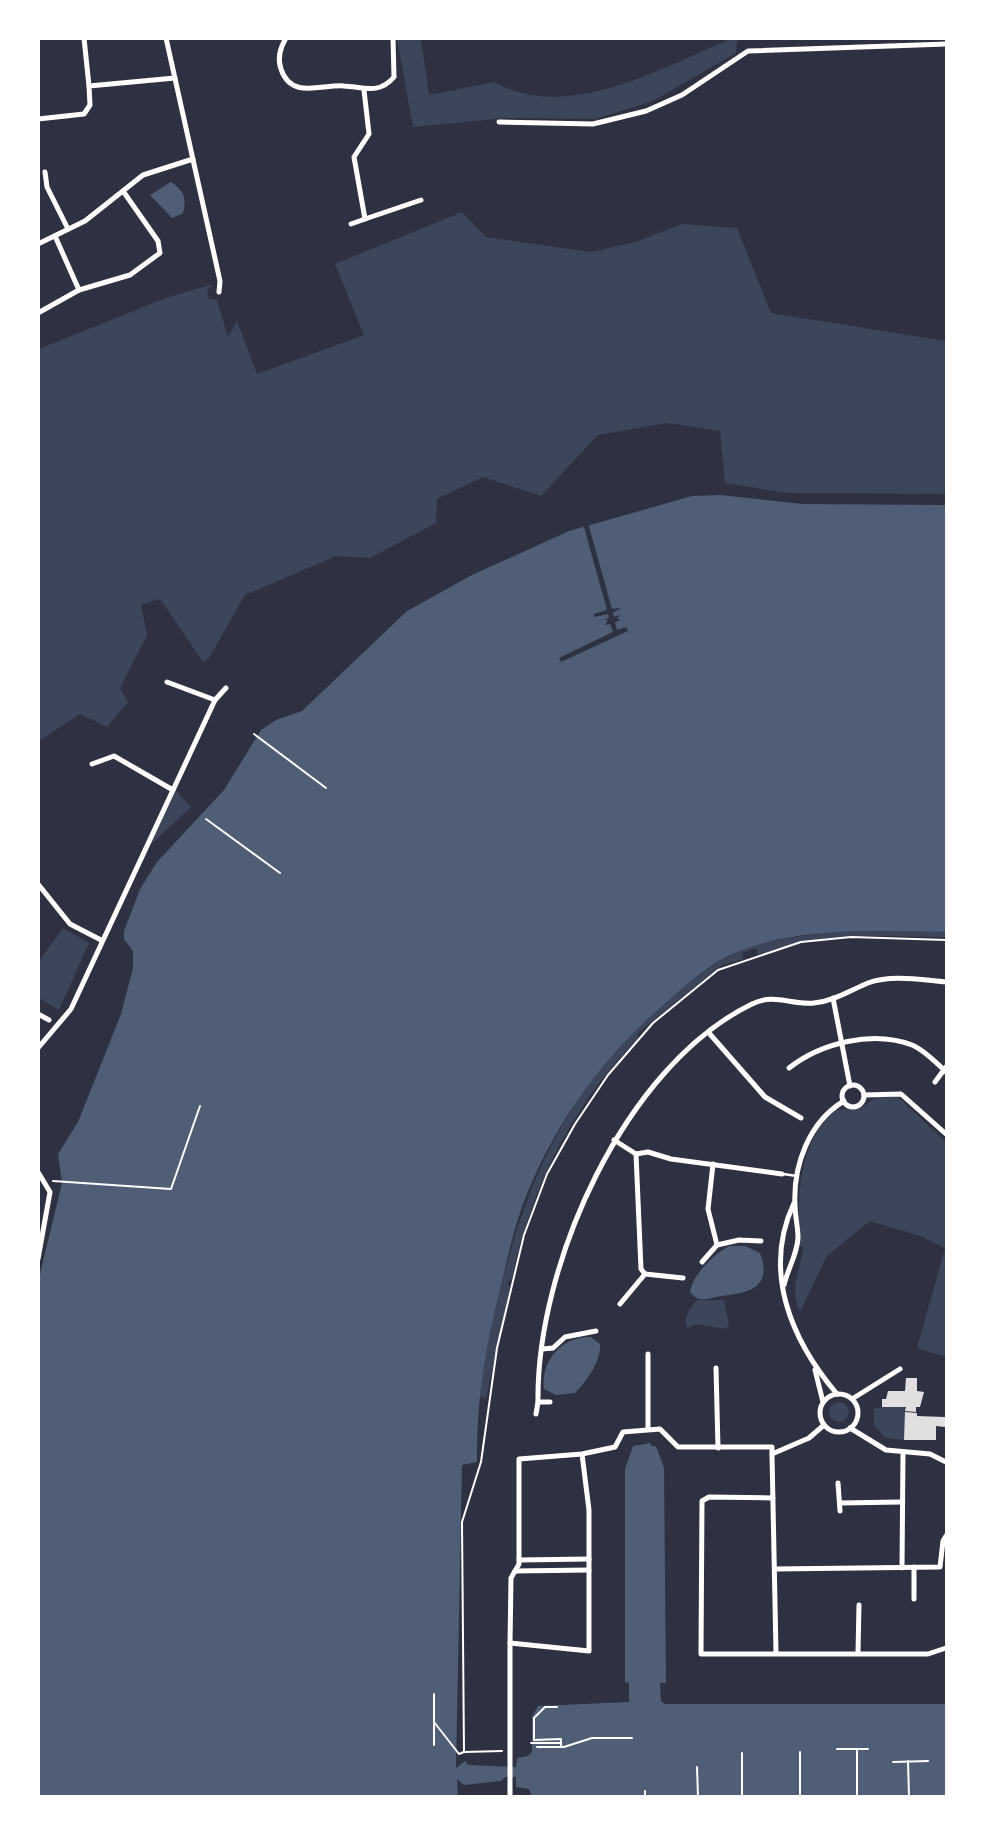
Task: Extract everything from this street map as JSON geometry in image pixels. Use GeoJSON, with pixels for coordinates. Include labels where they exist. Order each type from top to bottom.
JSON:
{"type":"FeatureCollection","features":[{"type":"Feature","properties":{"kind":"street"},"geometry":{"type":"LineString","coordinates":[[38,119],[84,114],[90,105],[84,38]]}},
{"type":"Feature","properties":{"kind":"street"},"geometry":{"type":"LineString","coordinates":[[166,38],[220,281],[219,292]]}},
{"type":"Feature","properties":{"kind":"street"},"geometry":{"type":"LineString","coordinates":[[286,38],[280,52],[280,66],[293,85],[309,89],[342,86],[363,90],[386,85],[394,77],[393,38]]}},
{"type":"Feature","properties":{"kind":"street"},"geometry":{"type":"LineString","coordinates":[[499,122],[593,124],[646,110],[682,95],[748,51],[947,44]]}},
{"type":"Feature","properties":{"kind":"street"},"geometry":{"type":"LineString","coordinates":[[89,86],[175,78]]}},
{"type":"Feature","properties":{"kind":"street"},"geometry":{"type":"LineString","coordinates":[[363,90],[369,134],[354,157],[365,219]]}},
{"type":"Feature","properties":{"kind":"street"},"geometry":{"type":"LineString","coordinates":[[38,244],[101,209],[148,172],[193,159]]}},
{"type":"Feature","properties":{"kind":"street"},"geometry":{"type":"LineString","coordinates":[[46,172],[47,187],[68,229]]}},
{"type":"Feature","properties":{"kind":"street"},"geometry":{"type":"LineString","coordinates":[[38,313],[79,290],[130,275],[160,253],[158,241],[123,191]]}},
{"type":"Feature","properties":{"kind":"street"},"geometry":{"type":"LineString","coordinates":[[351,224],[422,200]]}},
{"type":"Feature","properties":{"kind":"street"},"geometry":{"type":"LineString","coordinates":[[55,236],[79,290]]}},
{"type":"Feature","properties":{"kind":"street"},"geometry":{"type":"LineString","coordinates":[[167,682],[215,700]]}},
{"type":"Feature","properties":{"kind":"street"},"geometry":{"type":"LineString","coordinates":[[38,1048],[71,1009],[215,700],[226,688]]}},
{"type":"Feature","properties":{"kind":"street"},"geometry":{"type":"LineString","coordinates":[[92,764],[114,756],[173,790]]}},
{"type":"Feature","properties":{"kind":"street"},"geometry":{"type":"LineString","coordinates":[[38,884],[70,924],[101,940]]}},
{"type":"Feature","properties":{"kind":"street"},"geometry":{"type":"LineString","coordinates":[[536,1414],[542,1349],[561,1262],[591,1184],[614,1140],[680,1055],[750,1005],[765,999],[812,1003],[850,994],[869,983],[892,979],[947,982]]}},
{"type":"Feature","properties":{"kind":"street"},"geometry":{"type":"LineString","coordinates":[[833,998],[850,1086]]}},
{"type":"Feature","properties":{"kind":"street"},"geometry":{"type":"LineString","coordinates":[[38,1014],[48,1020]]}},
{"type":"Feature","properties":{"kind":"street"},"geometry":{"type":"LineString","coordinates":[[709,1033],[765,1097],[801,1118]]}},
{"type":"Feature","properties":{"kind":"street"},"geometry":{"type":"LineString","coordinates":[[789,1068],[808,1053],[876,1039],[913,1046],[946,1069],[935,1082]]}},
{"type":"Feature","properties":{"kind":"street"},"geometry":{"type":"LineString","coordinates":[[844,1101],[844,1091],[850,1086],[858,1086],[864,1094]]}},
{"type":"Feature","properties":{"kind":"street"},"geometry":{"type":"LineString","coordinates":[[844,1101],[856,1107],[862,1102],[864,1094]]}},
{"type":"Feature","properties":{"kind":"street"},"geometry":{"type":"LineString","coordinates":[[864,1094],[901,1094],[947,1135]]}},
{"type":"Feature","properties":{"kind":"street"},"geometry":{"type":"LineString","coordinates":[[784,1287],[798,1238],[794,1203],[797,1176],[806,1143],[815,1126],[829,1110],[844,1101]]}},
{"type":"Feature","properties":{"kind":"street"},"geometry":{"type":"LineString","coordinates":[[614,1140],[636,1154],[648,1152],[782,1174]]}},
{"type":"Feature","properties":{"kind":"street"},"geometry":{"type":"LineString","coordinates":[[636,1154],[641,1269],[645,1274],[683,1278]]}},
{"type":"Feature","properties":{"kind":"street"},"geometry":{"type":"LineString","coordinates":[[713,1164],[708,1208],[717,1245]]}},
{"type":"Feature","properties":{"kind":"street"},"geometry":{"type":"LineString","coordinates":[[38,1172],[50,1192],[38,1259]]}},
{"type":"Feature","properties":{"kind":"street"},"geometry":{"type":"LineString","coordinates":[[794,1203],[782,1232],[779,1251],[788,1313],[816,1370],[823,1402],[820,1414],[824,1425],[839,1432],[850,1429],[858,1414],[852,1399],[837,1394],[816,1370]]}},
{"type":"Feature","properties":{"kind":"street"},"geometry":{"type":"LineString","coordinates":[[702,1262],[717,1245],[740,1240],[761,1241]]}},
{"type":"Feature","properties":{"kind":"street"},"geometry":{"type":"LineString","coordinates":[[620,1304],[645,1274]]}},
{"type":"Feature","properties":{"kind":"street"},"geometry":{"type":"LineString","coordinates":[[542,1349],[553,1348],[565,1338],[596,1331]]}},
{"type":"Feature","properties":{"kind":"street"},"geometry":{"type":"LineString","coordinates":[[648,1354],[648,1429]]}},
{"type":"Feature","properties":{"kind":"street"},"geometry":{"type":"LineString","coordinates":[[716,1368],[718,1448]]}},
{"type":"Feature","properties":{"kind":"street"},"geometry":{"type":"LineString","coordinates":[[852,1399],[900,1369]]}},
{"type":"Feature","properties":{"kind":"street"},"geometry":{"type":"LineString","coordinates":[[823,1402],[837,1394]]}},
{"type":"Feature","properties":{"kind":"street"},"geometry":{"type":"LineString","coordinates":[[538,1402],[550,1402]]}},
{"type":"Feature","properties":{"kind":"street"},"geometry":{"type":"LineString","coordinates":[[772,1454],[809,1438],[824,1425]]}},
{"type":"Feature","properties":{"kind":"street"},"geometry":{"type":"LineString","coordinates":[[510,1797],[511,1578],[519,1560],[519,1459],[582,1454],[615,1447],[624,1432],[648,1429],[663,1430],[672,1445],[678,1447],[772,1447],[776,1653]]}},
{"type":"Feature","properties":{"kind":"street"},"geometry":{"type":"LineString","coordinates":[[850,1429],[871,1444],[902,1453],[930,1454],[947,1462]]}},
{"type":"Feature","properties":{"kind":"street"},"geometry":{"type":"LineString","coordinates":[[902,1453],[902,1567]]}},
{"type":"Feature","properties":{"kind":"street"},"geometry":{"type":"LineString","coordinates":[[510,1643],[589,1651],[589,1510],[582,1454]]}},
{"type":"Feature","properties":{"kind":"street"},"geometry":{"type":"LineString","coordinates":[[838,1483],[840,1511]]}},
{"type":"Feature","properties":{"kind":"street"},"geometry":{"type":"LineString","coordinates":[[773,1498],[709,1497],[702,1501],[701,1654],[928,1654],[947,1648]]}},
{"type":"Feature","properties":{"kind":"street"},"geometry":{"type":"LineString","coordinates":[[840,1503],[901,1502]]}},
{"type":"Feature","properties":{"kind":"street"},"geometry":{"type":"LineString","coordinates":[[775,1569],[940,1567],[943,1541],[947,1536]]}},
{"type":"Feature","properties":{"kind":"street"},"geometry":{"type":"LineString","coordinates":[[519,1560],[589,1559]]}},
{"type":"Feature","properties":{"kind":"street"},"geometry":{"type":"LineString","coordinates":[[914,1567],[914,1599]]}},
{"type":"Feature","properties":{"kind":"street"},"geometry":{"type":"LineString","coordinates":[[515,1571],[589,1570]]}},
{"type":"Feature","properties":{"kind":"street"},"geometry":{"type":"LineString","coordinates":[[859,1605],[859,1653]]}},
{"type":"Feature","properties":{"kind":"lane"},"geometry":{"type":"LineString","coordinates":[[782,1174],[797,1176]]}},
{"type":"Feature","properties":{"kind":"path"},"geometry":{"type":"LineString","coordinates":[[254,734],[326,788]]}},
{"type":"Feature","properties":{"kind":"path"},"geometry":{"type":"LineString","coordinates":[[206,819],[280,873]]}},
{"type":"Feature","properties":{"kind":"path"},"geometry":{"type":"LineString","coordinates":[[464,1752],[462,1522],[481,1462],[497,1348],[524,1234],[547,1174],[575,1124],[608,1075],[653,1023],[718,970],[801,942],[851,937],[947,940]]}},
{"type":"Feature","properties":{"kind":"path"},"geometry":{"type":"LineString","coordinates":[[53,1181],[171,1189],[200,1106]]}},
{"type":"Feature","properties":{"kind":"path"},"geometry":{"type":"LineString","coordinates":[[434,1693],[434,1745]]}},
{"type":"Feature","properties":{"kind":"path"},"geometry":{"type":"LineString","coordinates":[[558,1707],[545,1707],[534,1718],[534,1740],[561,1739],[561,1745]]}},
{"type":"Feature","properties":{"kind":"path"},"geometry":{"type":"LineString","coordinates":[[434,1722],[459,1754],[510,1753]]}},
{"type":"Feature","properties":{"kind":"path"},"geometry":{"type":"LineString","coordinates":[[537,1746],[561,1745],[592,1738],[632,1738]]}},
{"type":"Feature","properties":{"kind":"path"},"geometry":{"type":"LineString","coordinates":[[531,1743],[561,1745]]}},
{"type":"Feature","properties":{"kind":"path"},"geometry":{"type":"LineString","coordinates":[[837,1749],[867,1749]]}},
{"type":"Feature","properties":{"kind":"path"},"geometry":{"type":"LineString","coordinates":[[857,1750],[857,1797]]}},
{"type":"Feature","properties":{"kind":"path"},"geometry":{"type":"LineString","coordinates":[[800,1752],[800,1797]]}},
{"type":"Feature","properties":{"kind":"path"},"geometry":{"type":"LineString","coordinates":[[742,1753],[742,1797]]}},
{"type":"Feature","properties":{"kind":"path"},"geometry":{"type":"LineString","coordinates":[[908,1761],[909,1797]]}},
{"type":"Feature","properties":{"kind":"path"},"geometry":{"type":"LineString","coordinates":[[893,1762],[928,1761]]}},
{"type":"Feature","properties":{"kind":"path"},"geometry":{"type":"LineString","coordinates":[[697,1767],[698,1797]]}},
{"type":"Feature","properties":{"kind":"path"},"geometry":{"type":"LineString","coordinates":[[645,1791],[645,1797]]}},
{"type":"Feature","properties":{"kind":"shaded area"},"geometry":{"type":"Polygon","coordinates":[[[397,39],[421,39],[429,95],[494,82],[523,93],[552,97],[614,87],[730,39],[737,39],[736,53],[653,101],[595,119],[506,118],[413,127],[397,39]]]}},
{"type":"Feature","properties":{"kind":"shaded area"},"geometry":{"type":"Polygon","coordinates":[[[171,182],[182,192],[185,203],[183,213],[172,218],[150,195],[171,182]]]}},
{"type":"Feature","properties":{"kind":"shaded area"},"geometry":{"type":"Polygon","coordinates":[[[462,212],[486,237],[591,252],[635,242],[682,224],[737,228],[771,313],[946,341],[946,494],[787,493],[725,483],[720,431],[667,423],[598,435],[541,496],[483,477],[437,499],[436,523],[370,558],[336,556],[245,595],[209,658],[203,662],[160,599],[141,605],[147,635],[120,688],[128,702],[107,727],[80,714],[39,741],[39,349],[166,298],[213,284],[207,291],[209,299],[217,300],[228,337],[237,321],[257,374],[364,335],[335,264],[462,212]]]}},
{"type":"Feature","properties":{"kind":"shaded area"},"geometry":{"type":"Polygon","coordinates":[[[721,495],[802,504],[946,505],[946,932],[817,933],[766,942],[730,955],[698,975],[638,1029],[597,1074],[562,1125],[533,1179],[515,1228],[486,1356],[478,1419],[477,1462],[462,1465],[456,1768],[465,1761],[468,1765],[516,1767],[517,1758],[528,1756],[532,1752],[532,1717],[538,1706],[629,1702],[629,1683],[625,1682],[625,1469],[633,1446],[651,1443],[651,1446],[656,1446],[664,1468],[666,1683],[660,1683],[661,1701],[665,1704],[946,1704],[946,1796],[532,1797],[529,1789],[516,1787],[516,1777],[505,1777],[501,1781],[464,1785],[457,1779],[458,1797],[39,1797],[39,1278],[62,1183],[58,1154],[78,1122],[121,1014],[133,968],[133,951],[124,939],[124,931],[140,889],[157,862],[224,790],[261,730],[276,720],[302,711],[407,611],[472,575],[569,531],[692,496],[721,495]]]}},
{"type":"Feature","properties":{"kind":"shaded area"},"geometry":{"type":"Polygon","coordinates":[[[176,791],[191,807],[150,845],[176,791]]]}},
{"type":"Feature","properties":{"kind":"shaded area"},"geometry":{"type":"Polygon","coordinates":[[[63,928],[89,943],[59,1010],[39,998],[39,961],[63,928]]]}},
{"type":"Feature","properties":{"kind":"shaded area"},"geometry":{"type":"Polygon","coordinates":[[[841,931],[946,932],[946,937],[829,938],[758,955],[756,948],[742,953],[744,959],[722,965],[638,1033],[637,1040],[593,1092],[574,1121],[542,1181],[530,1213],[512,1279],[507,1282],[510,1288],[486,1398],[480,1397],[491,1328],[525,1206],[557,1134],[601,1069],[660,1007],[726,958],[749,947],[841,931]]]}},
{"type":"Feature","properties":{"kind":"shaded area"},"geometry":{"type":"Polygon","coordinates":[[[880,1095],[898,1097],[946,1142],[946,1357],[917,1348],[945,1248],[920,1236],[870,1221],[827,1256],[800,1312],[797,1303],[795,1287],[803,1247],[799,1246],[800,1185],[811,1144],[817,1132],[836,1110],[861,1108],[880,1095]]]}},
{"type":"Feature","properties":{"kind":"shaded area"},"geometry":{"type":"Polygon","coordinates":[[[729,1246],[745,1246],[760,1253],[763,1265],[761,1281],[741,1293],[704,1299],[693,1296],[690,1292],[699,1272],[729,1246]]]}},
{"type":"Feature","properties":{"kind":"shaded area"},"geometry":{"type":"Polygon","coordinates":[[[697,1300],[724,1300],[729,1325],[726,1329],[697,1324],[687,1328],[687,1316],[697,1300]]]}},
{"type":"Feature","properties":{"kind":"shaded area"},"geometry":{"type":"Polygon","coordinates":[[[591,1337],[600,1344],[600,1351],[596,1364],[575,1393],[556,1395],[544,1389],[546,1369],[555,1352],[571,1341],[591,1337]]]}},
{"type":"Feature","properties":{"kind":"shaded area"},"geometry":{"type":"Polygon","coordinates":[[[835,1402],[843,1402],[849,1412],[843,1422],[835,1422],[829,1416],[829,1408],[835,1402]]]}},
{"type":"Feature","properties":{"kind":"shaded area"},"geometry":{"type":"Polygon","coordinates":[[[906,1407],[904,1440],[885,1438],[874,1425],[874,1409],[906,1407]]]}},
{"type":"Feature","properties":{"kind":"pier"},"geometry":{"type":"Polygon","coordinates":[[[588,523],[612,609],[621,608],[613,613],[614,617],[620,615],[617,619],[621,620],[615,622],[617,630],[626,627],[628,631],[561,662],[559,658],[613,632],[610,624],[605,625],[608,620],[603,620],[609,618],[608,614],[594,617],[594,614],[607,610],[584,527],[588,523]]]}},
{"type":"Feature","properties":{"kind":"building"},"geometry":{"type":"Polygon","coordinates":[[[906,1378],[917,1378],[917,1391],[924,1392],[916,1412],[905,1411],[906,1407],[882,1407],[882,1399],[886,1399],[888,1391],[905,1391],[906,1378]]]}},
{"type":"Feature","properties":{"kind":"building"},"geometry":{"type":"Polygon","coordinates":[[[905,1412],[917,1413],[917,1416],[945,1417],[945,1427],[936,1426],[936,1440],[904,1440],[905,1412]]]}}]}
